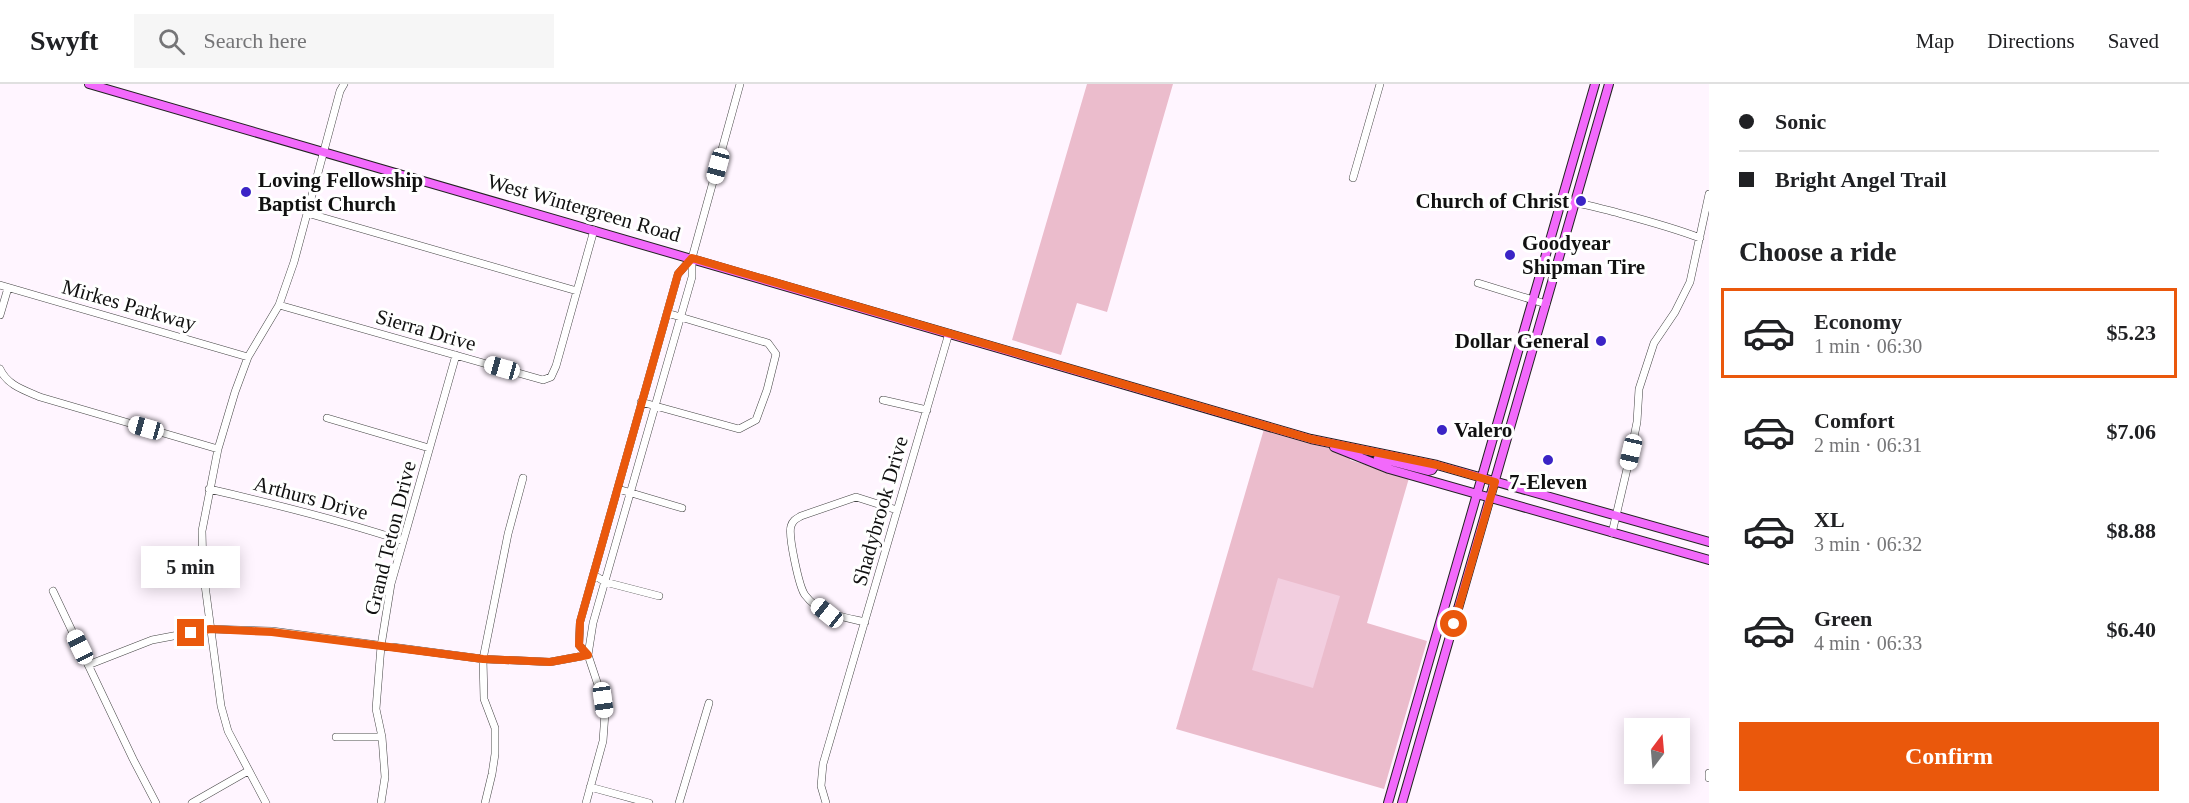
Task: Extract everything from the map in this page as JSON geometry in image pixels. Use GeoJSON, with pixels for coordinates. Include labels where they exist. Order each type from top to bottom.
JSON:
{"type":"FeatureCollection","features":[{"type":"Feature","properties":{"kind":"main road","name":"West Wintergreen Road"},"geometry":{"type":"LineString","coordinates":[[89,84],[1311,439],[1389,469],[1709,560]]}},
{"type":"Feature","properties":{"kind":"main road"},"geometry":{"type":"LineString","coordinates":[[1388,803],[1595,84]]}},
{"type":"Feature","properties":{"kind":"main road"},"geometry":{"type":"LineString","coordinates":[[1402,803],[1609,84]]}},
{"type":"Feature","properties":{"kind":"main road","name":"West Wintergreen Road"},"geometry":{"type":"LineString","coordinates":[[1311,439],[1435,465],[1709,542]]}},
{"type":"Feature","properties":{"kind":"main road"},"geometry":{"type":"LineString","coordinates":[[1337,448],[1428,471],[1432,470],[1435,465]]}},
{"type":"Feature","properties":{"kind":"main road"},"geometry":{"type":"LineString","coordinates":[[1434,646],[1446,650]]}},
{"type":"Feature","properties":{"kind":"street"},"geometry":{"type":"LineString","coordinates":[[266,803],[228,731],[221,706],[203,570],[202,531],[218,449],[235,392],[248,357],[279,305],[294,262],[344,84]]}},
{"type":"Feature","properties":{"kind":"street"},"geometry":{"type":"LineString","coordinates":[[588,655],[593,623],[692,277],[692,258],[740,84]]}},
{"type":"Feature","properties":{"kind":"street"},"geometry":{"type":"LineString","coordinates":[[1353,178],[1380,84]]}},
{"type":"Feature","properties":{"kind":"street"},"geometry":{"type":"LineString","coordinates":[[1612,533],[1637,423],[1639,389],[1654,343],[1675,312],[1690,282],[1709,194]]}},
{"type":"Feature","properties":{"kind":"street"},"geometry":{"type":"LineString","coordinates":[[1562,202],[1575,202],[1680,230],[1700,238]]}},
{"type":"Feature","properties":{"kind":"street"},"geometry":{"type":"LineString","coordinates":[[307,213],[577,291],[594,230]]}},
{"type":"Feature","properties":{"kind":"street"},"geometry":{"type":"LineString","coordinates":[[586,803],[606,725],[603,700],[588,655],[579,645],[580,622],[678,274],[692,258]]}},
{"type":"Feature","properties":{"kind":"street"},"geometry":{"type":"LineString","coordinates":[[1478,284],[1546,304]]}},
{"type":"Feature","properties":{"kind":"street"},"geometry":{"type":"LineString","coordinates":[[0,315],[4,286]]}},
{"type":"Feature","properties":{"kind":"street","name":"Mirkes Parkway"},"geometry":{"type":"LineString","coordinates":[[4,286],[248,357]]}},
{"type":"Feature","properties":{"kind":"street","name":"Sierra Drive"},"geometry":{"type":"LineString","coordinates":[[279,305],[543,380],[551,377],[556,366],[577,291]]}},
{"type":"Feature","properties":{"kind":"street"},"geometry":{"type":"LineString","coordinates":[[641,402],[739,429],[756,420],[767,390],[776,354],[768,343],[667,313]]}},
{"type":"Feature","properties":{"kind":"street","name":"Shadybrook Drive"},"geometry":{"type":"LineString","coordinates":[[826,803],[820,786],[823,764],[949,333]]}},
{"type":"Feature","properties":{"kind":"street","name":"Grand Teton Drive"},"geometry":{"type":"LineString","coordinates":[[381,803],[385,777],[382,737],[376,709],[381,646],[391,584],[456,355]]}},
{"type":"Feature","properties":{"kind":"street"},"geometry":{"type":"LineString","coordinates":[[0,369],[3,377],[17,388],[40,397],[218,449]]}},
{"type":"Feature","properties":{"kind":"street"},"geometry":{"type":"LineString","coordinates":[[884,400],[927,410]]}},
{"type":"Feature","properties":{"kind":"street"},"geometry":{"type":"LineString","coordinates":[[327,418],[429,448]]}},
{"type":"Feature","properties":{"kind":"street"},"geometry":{"type":"LineString","coordinates":[[485,803],[495,754],[495,728],[484,699],[483,659],[501,565],[522,478]]}},
{"type":"Feature","properties":{"kind":"street","name":"Arthurs Drive"},"geometry":{"type":"LineString","coordinates":[[209,489],[306,512],[403,541]]}},
{"type":"Feature","properties":{"kind":"street"},"geometry":{"type":"LineString","coordinates":[[618,489],[682,508]]}},
{"type":"Feature","properties":{"kind":"street"},"geometry":{"type":"LineString","coordinates":[[865,621],[827,613],[805,595],[790,528],[795,519],[801,516],[856,497],[897,510]]}},
{"type":"Feature","properties":{"kind":"street"},"geometry":{"type":"LineString","coordinates":[[594,575],[604,582],[659,596]]}},
{"type":"Feature","properties":{"kind":"street"},"geometry":{"type":"LineString","coordinates":[[53,591],[156,803]]}},
{"type":"Feature","properties":{"kind":"street"},"geometry":{"type":"LineString","coordinates":[[88,665],[152,640],[210,629],[272,632],[483,659],[550,662],[588,655]]}},
{"type":"Feature","properties":{"kind":"street"},"geometry":{"type":"LineString","coordinates":[[679,803],[709,703]]}},
{"type":"Feature","properties":{"kind":"street"},"geometry":{"type":"LineString","coordinates":[[336,737],[382,737]]}},
{"type":"Feature","properties":{"kind":"street"},"geometry":{"type":"LineString","coordinates":[[192,803],[248,771]]}},
{"type":"Feature","properties":{"kind":"street"},"geometry":{"type":"LineString","coordinates":[[590,787],[650,803]]}},
{"type":"Feature","properties":{"kind":"shaded area"},"geometry":{"type":"Polygon","coordinates":[[[1087,84],[1173,84],[1107,312],[1077,303],[1061,355],[1012,340],[1087,84]]]}},
{"type":"Feature","properties":{"kind":"shaded area"},"geometry":{"type":"Polygon","coordinates":[[[1264,429],[1351,454],[1350,460],[1409,478],[1367,623],[1427,641],[1384,789],[1176,729],[1264,429]]]}},
{"type":"Feature","properties":{"kind":"shaded area"},"geometry":{"type":"Polygon","coordinates":[[[1278,578],[1340,596],[1313,688],[1252,670],[1278,578]]]}},
{"type":"Feature","properties":{"kind":"place","name":"Loving Fellowship Baptist Church"},"geometry":{"type":"Point","coordinates":[246,192]}},
{"type":"Feature","properties":{"kind":"place","name":"Church of Christ"},"geometry":{"type":"Point","coordinates":[1581,201]}},
{"type":"Feature","properties":{"kind":"place","name":"Goodyear Shipman Tire"},"geometry":{"type":"Point","coordinates":[1510,255]}},
{"type":"Feature","properties":{"kind":"place","name":"Dollar General"},"geometry":{"type":"Point","coordinates":[1601,341]}},
{"type":"Feature","properties":{"kind":"place","name":"Valero"},"geometry":{"type":"Point","coordinates":[1442,430]}},
{"type":"Feature","properties":{"kind":"place","name":"7-Eleven"},"geometry":{"type":"Point","coordinates":[1548,460]}},
{"type":"Feature","properties":{"kind":"route"},"geometry":{"type":"LineString","coordinates":[[191,633],[210,629],[272,632],[483,659],[550,662],[588,655],[579,645],[580,622],[678,274],[692,258],[1311,439],[1437,465],[1495,482],[1454,624]]}}]}
